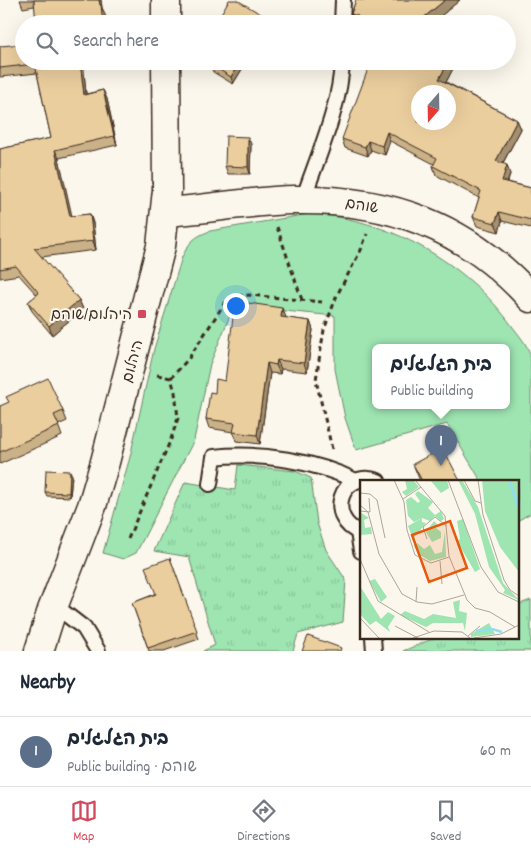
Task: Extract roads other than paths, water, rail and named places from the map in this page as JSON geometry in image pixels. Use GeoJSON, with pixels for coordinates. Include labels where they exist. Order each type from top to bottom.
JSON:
{"type":"FeatureCollection","features":[{"type":"Feature","properties":{"kind":"street"},"geometry":{"type":"LineString","coordinates":[[166,0],[166,15]]}},
{"type":"Feature","properties":{"kind":"street","name":"היהלום"},"geometry":{"type":"LineString","coordinates":[[40,651],[54,605],[92,506],[108,455],[159,258],[166,212],[166,70]]}},
{"type":"Feature","properties":{"kind":"street","name":"שוהם"},"geometry":{"type":"LineString","coordinates":[[166,212],[303,200],[369,205],[394,210],[417,218],[473,247],[498,266],[531,298]]}},
{"type":"Feature","properties":{"kind":"lane"},"geometry":{"type":"LineString","coordinates":[[342,15],[343,0]]}},
{"type":"Feature","properties":{"kind":"lane"},"geometry":{"type":"LineString","coordinates":[[303,200],[337,97],[341,70]]}},
{"type":"Feature","properties":{"kind":"lane"},"geometry":{"type":"LineString","coordinates":[[210,484],[214,457],[227,455],[288,459],[337,471],[356,481]]}},
{"type":"Feature","properties":{"kind":"lane"},"geometry":{"type":"LineString","coordinates":[[360,480],[356,481],[346,489],[340,505],[345,521],[354,530],[360,532]]}},
{"type":"Feature","properties":{"kind":"lane"},"geometry":{"type":"LineString","coordinates":[[54,605],[84,628],[98,651]]}},
{"type":"Feature","properties":{"kind":"lane"},"geometry":{"type":"LineString","coordinates":[[373,638],[374,651]]}},
{"type":"Feature","properties":{"kind":"place","name":"היהלום/שוהם"},"geometry":{"type":"Point","coordinates":[142,314]}},
{"type":"Feature","properties":{"kind":"place","name":"בית הגלגלים"},"geometry":{"type":"Point","coordinates":[441,466]}}]}
